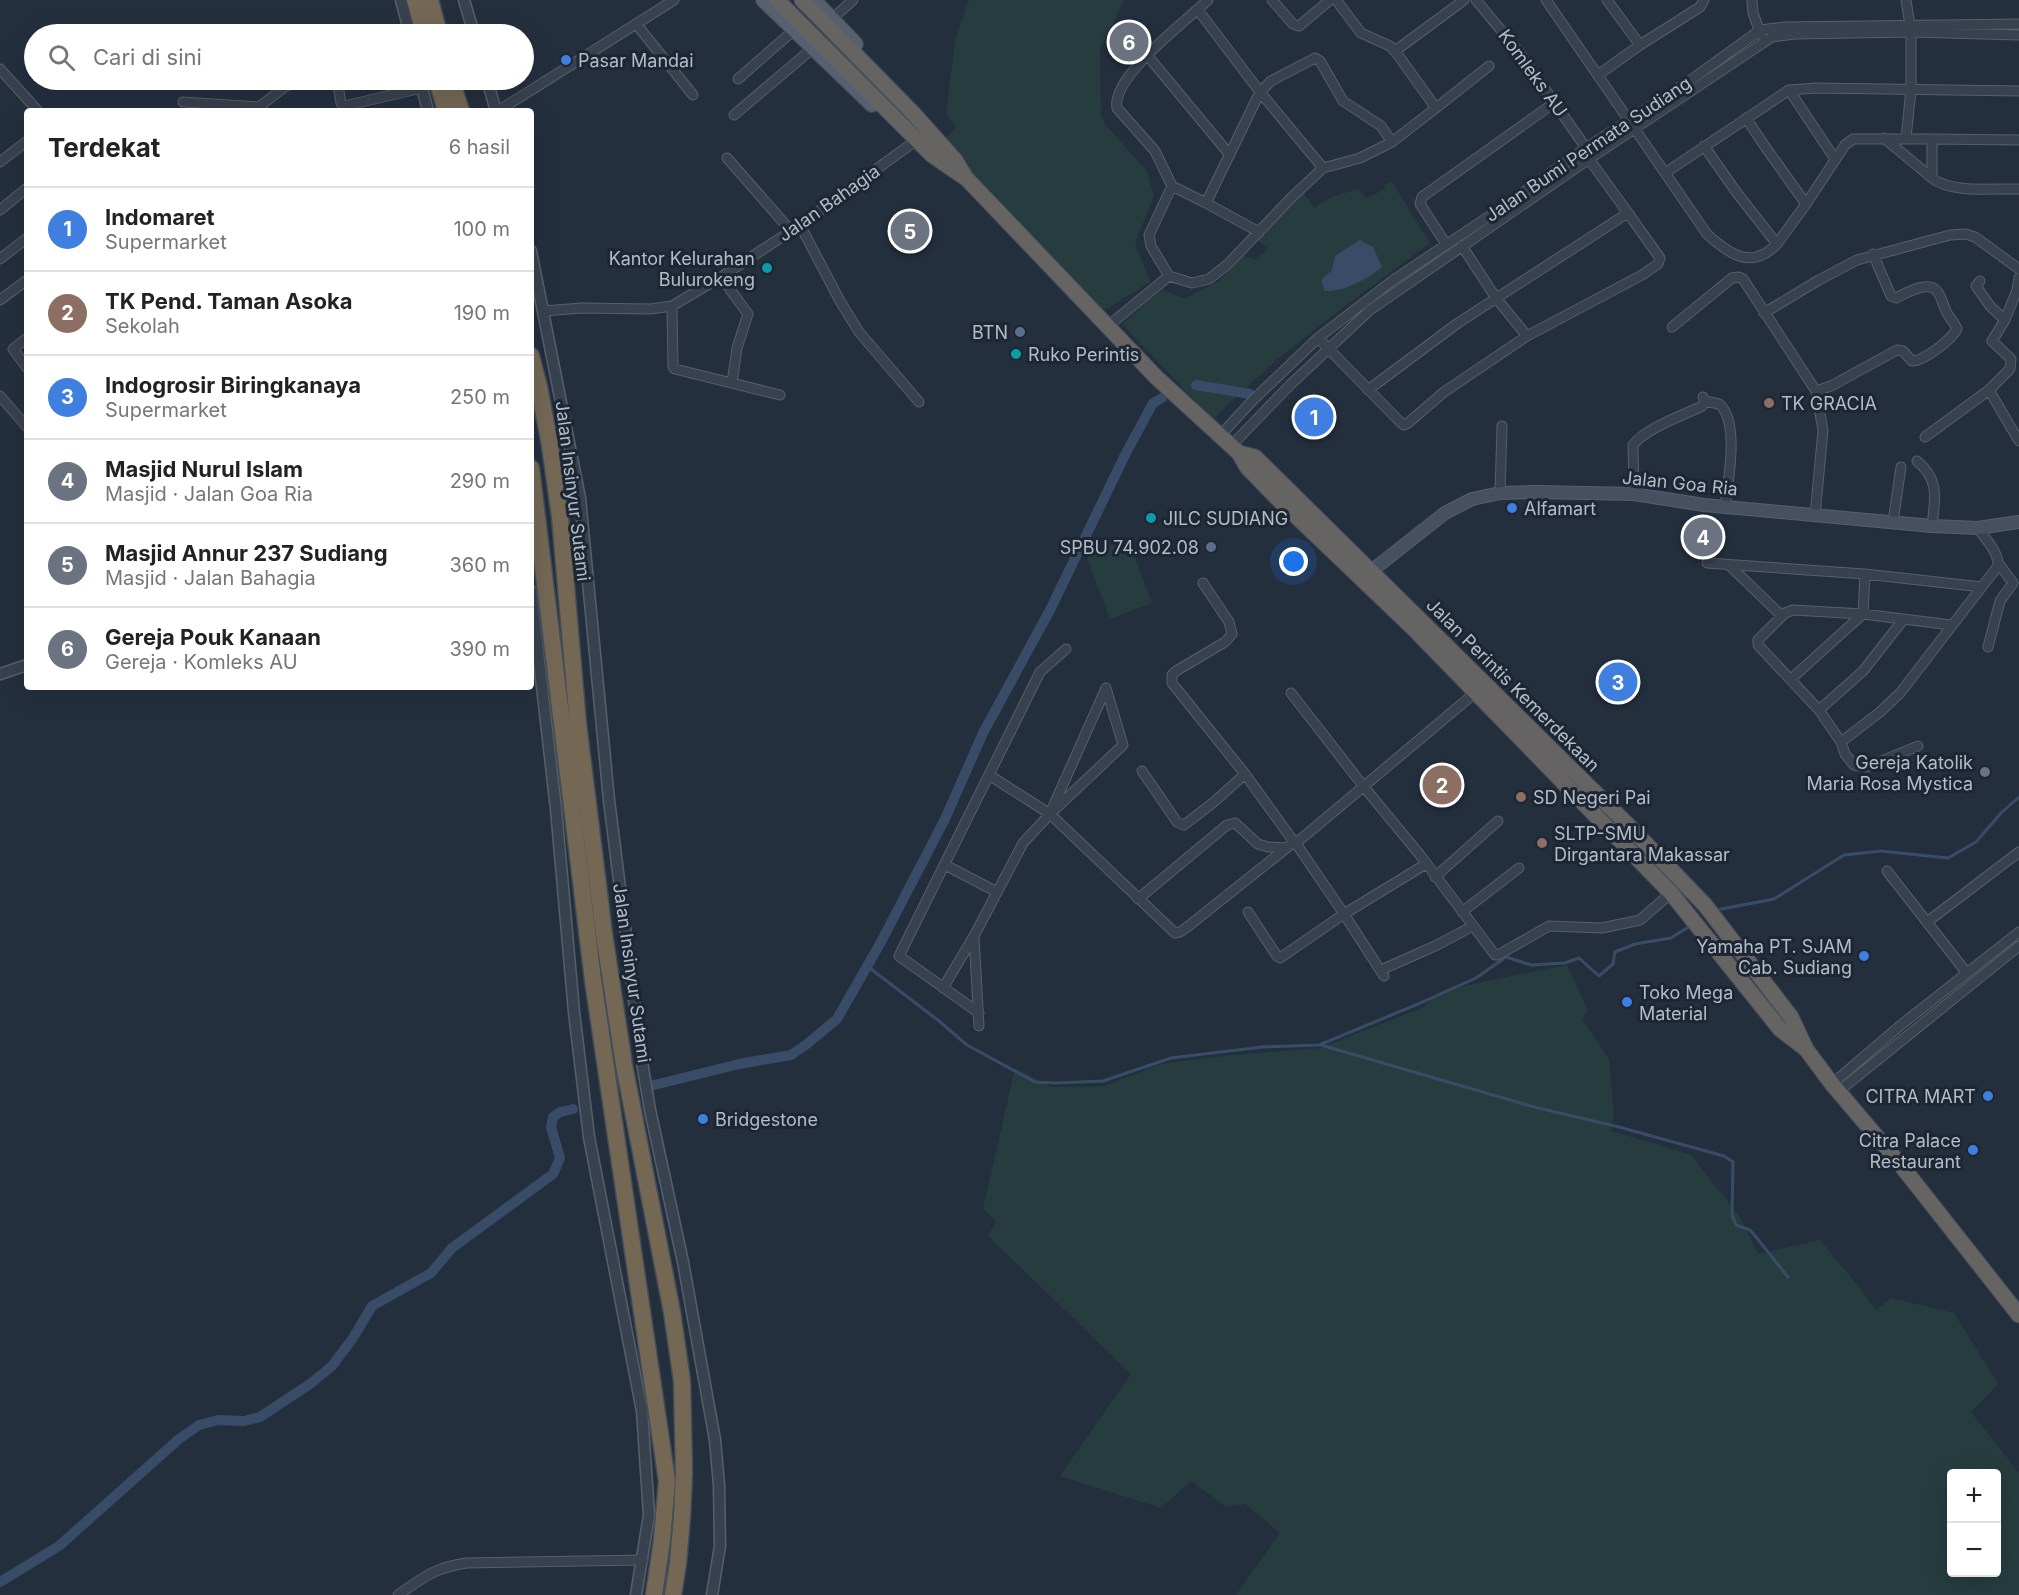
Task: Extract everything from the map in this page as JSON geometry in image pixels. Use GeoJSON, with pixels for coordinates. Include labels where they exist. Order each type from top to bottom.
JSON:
{"type":"FeatureCollection","features":[{"type":"Feature","properties":{"kind":"highway"},"geometry":{"type":"LineString","coordinates":[[415,0],[421,24]]}},
{"type":"Feature","properties":{"kind":"highway"},"geometry":{"type":"LineString","coordinates":[[430,0],[436,24]]}},
{"type":"Feature","properties":{"kind":"highway","name":"Jalan Perintis Kemerdekaan"},"geometry":{"type":"LineString","coordinates":[[777,0],[937,150],[955,160],[966,178],[1156,377],[1230,445],[1247,467],[1269,489],[1366,575],[1624,822],[1705,905],[1791,1017],[1806,1049],[1835,1088],[1900,1164],[2019,1315]]}},
{"type":"Feature","properties":{"kind":"highway","name":"Jalan Perintis Kemerdekaan"},"geometry":{"type":"LineString","coordinates":[[802,0],[912,112],[937,150]]}},
{"type":"Feature","properties":{"kind":"highway"},"geometry":{"type":"LineString","coordinates":[[432,90],[444,108]]}},
{"type":"Feature","properties":{"kind":"highway"},"geometry":{"type":"LineString","coordinates":[[454,90],[460,108]]}},
{"type":"Feature","properties":{"kind":"highway","name":"Jalan Insinyur Sutami"},"geometry":{"type":"LineString","coordinates":[[534,370],[548,434],[560,517],[578,724],[604,934],[624,1065],[672,1312],[682,1381],[684,1473],[678,1563],[673,1595]]}},
{"type":"Feature","properties":{"kind":"highway","name":"Jalan Insinyur Sutami"},"geometry":{"type":"LineString","coordinates":[[534,493],[593,980],[667,1481],[654,1595]]}},
{"type":"Feature","properties":{"kind":"highway","name":"Jalan Perintis Kemerdekaan"},"geometry":{"type":"LineString","coordinates":[[1366,575],[1671,893],[1780,1029],[1806,1049]]}},
{"type":"Feature","properties":{"kind":"main road","name":"Jalan Perintis Kemerdekaan"},"geometry":{"type":"LineString","coordinates":[[763,0],[920,152],[937,150],[937,130],[814,0]]}},
{"type":"Feature","properties":{"kind":"main road","name":"Jalan Goa Ria"},"geometry":{"type":"LineString","coordinates":[[1366,575],[1445,513],[1472,499],[1500,494],[1547,492],[1634,494],[1725,507],[1932,526],[1978,528],[2019,522]]}},
{"type":"Feature","properties":{"kind":"street"},"geometry":{"type":"LineString","coordinates":[[401,0],[407,24]]}},
{"type":"Feature","properties":{"kind":"street"},"geometry":{"type":"LineString","coordinates":[[464,0],[471,24]]}},
{"type":"Feature","properties":{"kind":"street"},"geometry":{"type":"LineString","coordinates":[[534,88],[674,0]]}},
{"type":"Feature","properties":{"kind":"street"},"geometry":{"type":"LineString","coordinates":[[832,19],[853,0]]}},
{"type":"Feature","properties":{"kind":"street"},"geometry":{"type":"LineString","coordinates":[[1208,0],[1147,55],[1127,79],[1118,96],[1116,106],[1155,151],[1172,186],[1259,232]]}},
{"type":"Feature","properties":{"kind":"street"},"geometry":{"type":"LineString","coordinates":[[1272,0],[1293,24],[1299,26],[1330,0]]}},
{"type":"Feature","properties":{"kind":"street"},"geometry":{"type":"LineString","coordinates":[[1336,0],[1361,33],[1386,44],[1395,51],[1436,108]]}},
{"type":"Feature","properties":{"kind":"street"},"geometry":{"type":"LineString","coordinates":[[1395,51],[1464,0]]}},
{"type":"Feature","properties":{"kind":"street","name":"Komleks AU"},"geometry":{"type":"LineString","coordinates":[[1476,0],[1519,51],[1586,148]]}},
{"type":"Feature","properties":{"kind":"street"},"geometry":{"type":"LineString","coordinates":[[1598,75],[1700,7],[1704,0]]}},
{"type":"Feature","properties":{"kind":"street"},"geometry":{"type":"LineString","coordinates":[[1752,0],[1753,13],[1764,42]]}},
{"type":"Feature","properties":{"kind":"street"},"geometry":{"type":"LineString","coordinates":[[1906,0],[1910,28],[1911,90],[1906,138]]}},
{"type":"Feature","properties":{"kind":"street"},"geometry":{"type":"LineString","coordinates":[[1548,1],[1707,234],[1717,243],[1748,259],[1763,255],[1778,244],[1835,159],[1845,145],[1853,139],[2019,141]]}},
{"type":"Feature","properties":{"kind":"street"},"geometry":{"type":"LineString","coordinates":[[1612,2],[1640,45]]}},
{"type":"Feature","properties":{"kind":"street"},"geometry":{"type":"LineString","coordinates":[[1198,10],[1260,92],[1323,168]]}},
{"type":"Feature","properties":{"kind":"street","name":"Jalan Bumi Permata Sudiang"},"geometry":{"type":"LineString","coordinates":[[1230,445],[1252,401],[1318,338],[1392,281],[1586,148],[1631,125],[1764,42],[1779,35],[2019,24]]}},
{"type":"Feature","properties":{"kind":"street"},"geometry":{"type":"LineString","coordinates":[[637,25],[693,95]]}},
{"type":"Feature","properties":{"kind":"street","name":"Jalan Bumi Permata Sudiang"},"geometry":{"type":"LineString","coordinates":[[1230,445],[1291,384],[1371,310],[1589,159],[1631,125],[1760,30],[1785,27],[1910,28],[2019,35]]}},
{"type":"Feature","properties":{"kind":"street"},"geometry":{"type":"LineString","coordinates":[[738,79],[794,30]]}},
{"type":"Feature","properties":{"kind":"street"},"geometry":{"type":"LineString","coordinates":[[734,115],[813,48]]}},
{"type":"Feature","properties":{"kind":"street"},"geometry":{"type":"LineString","coordinates":[[1147,55],[1230,155]]}},
{"type":"Feature","properties":{"kind":"street"},"geometry":{"type":"LineString","coordinates":[[1206,203],[1260,92],[1271,81],[1311,59],[1319,59],[1343,101],[1381,126],[1392,142]]}},
{"type":"Feature","properties":{"kind":"street"},"geometry":{"type":"LineString","coordinates":[[1172,186],[1149,235],[1151,246],[1168,276],[1192,283],[1208,280],[1228,264],[1323,168],[1360,158],[1392,142],[1489,66]]}},
{"type":"Feature","properties":{"kind":"street"},"geometry":{"type":"LineString","coordinates":[[0,69],[35,108]]}},
{"type":"Feature","properties":{"kind":"street"},"geometry":{"type":"LineString","coordinates":[[1665,173],[1789,90],[1816,88],[2019,91]]}},
{"type":"Feature","properties":{"kind":"street"},"geometry":{"type":"LineString","coordinates":[[183,102],[259,107],[281,90]]}},
{"type":"Feature","properties":{"kind":"street"},"geometry":{"type":"LineString","coordinates":[[339,90],[341,103],[344,106],[399,90]]}},
{"type":"Feature","properties":{"kind":"street"},"geometry":{"type":"LineString","coordinates":[[427,90],[428,108]]}},
{"type":"Feature","properties":{"kind":"street"},"geometry":{"type":"LineString","coordinates":[[490,90],[496,108]]}},
{"type":"Feature","properties":{"kind":"street"},"geometry":{"type":"LineString","coordinates":[[502,108],[531,90]]}},
{"type":"Feature","properties":{"kind":"street"},"geometry":{"type":"LineString","coordinates":[[1789,90],[1835,159]]}},
{"type":"Feature","properties":{"kind":"street"},"geometry":{"type":"LineString","coordinates":[[1446,244],[1420,204],[1422,197],[1554,103]]}},
{"type":"Feature","properties":{"kind":"street"},"geometry":{"type":"LineString","coordinates":[[1746,118],[1806,204]]}},
{"type":"Feature","properties":{"kind":"street"},"geometry":{"type":"LineString","coordinates":[[1884,138],[1939,183],[1955,188],[2019,189]]}},
{"type":"Feature","properties":{"kind":"street"},"geometry":{"type":"LineString","coordinates":[[1932,139],[1932,178]]}},
{"type":"Feature","properties":{"kind":"street"},"geometry":{"type":"LineString","coordinates":[[0,162],[24,143]]}},
{"type":"Feature","properties":{"kind":"street","name":"Jalan Bahagia"},"geometry":{"type":"LineString","coordinates":[[543,311],[582,308],[650,309],[672,306],[800,225],[911,144]]}},
{"type":"Feature","properties":{"kind":"street"},"geometry":{"type":"LineString","coordinates":[[1704,146],[1737,193],[1778,244]]}},
{"type":"Feature","properties":{"kind":"street"},"geometry":{"type":"LineString","coordinates":[[727,158],[791,231]]}},
{"type":"Feature","properties":{"kind":"street"},"geometry":{"type":"LineString","coordinates":[[1318,338],[1401,423],[1406,424],[1448,389],[1527,336],[1642,275],[1660,262],[1659,257],[1589,159]]}},
{"type":"Feature","properties":{"kind":"street"},"geometry":{"type":"LineString","coordinates":[[0,210],[24,190]]}},
{"type":"Feature","properties":{"kind":"street"},"geometry":{"type":"LineString","coordinates":[[1368,390],[1441,334],[1629,213]]}},
{"type":"Feature","properties":{"kind":"street"},"geometry":{"type":"LineString","coordinates":[[800,225],[859,332],[919,402]]}},
{"type":"Feature","properties":{"kind":"street"},"geometry":{"type":"LineString","coordinates":[[1764,313],[1857,260],[1950,235],[1966,234],[1979,240],[2019,269]]}},
{"type":"Feature","properties":{"kind":"street"},"geometry":{"type":"LineString","coordinates":[[0,259],[24,239]]}},
{"type":"Feature","properties":{"kind":"street"},"geometry":{"type":"LineString","coordinates":[[1462,246],[1496,298],[1527,336]]}},
{"type":"Feature","properties":{"kind":"street"},"geometry":{"type":"LineString","coordinates":[[1816,391],[1831,386],[1897,351],[1903,351],[1912,361],[1922,359],[1953,337],[1958,329],[1948,315],[1937,291],[1932,287],[1921,287],[1896,298],[1891,296],[1873,254]]}},
{"type":"Feature","properties":{"kind":"street"},"geometry":{"type":"LineString","coordinates":[[534,266],[580,498],[609,800],[641,1056],[650,1110],[683,1262],[715,1440],[719,1485],[720,1546],[712,1595]]}},
{"type":"Feature","properties":{"kind":"street"},"geometry":{"type":"LineString","coordinates":[[1108,326],[1168,276]]}},
{"type":"Feature","properties":{"kind":"street"},"geometry":{"type":"LineString","coordinates":[[721,277],[748,314],[737,348],[732,383]]}},
{"type":"Feature","properties":{"kind":"street"},"geometry":{"type":"LineString","coordinates":[[1672,327],[1732,278],[1743,279],[1816,391],[1823,430],[1815,516]]}},
{"type":"Feature","properties":{"kind":"street"},"geometry":{"type":"LineString","coordinates":[[1925,437],[1989,390],[2010,369],[2010,359],[1992,341],[2005,320],[2017,290],[2019,278]]}},
{"type":"Feature","properties":{"kind":"street"},"geometry":{"type":"LineString","coordinates":[[1980,281],[1976,286],[1980,294],[2005,320]]}},
{"type":"Feature","properties":{"kind":"street"},"geometry":{"type":"LineString","coordinates":[[0,300],[24,282]]}},
{"type":"Feature","properties":{"kind":"street"},"geometry":{"type":"LineString","coordinates":[[672,306],[674,367],[780,395]]}},
{"type":"Feature","properties":{"kind":"street"},"geometry":{"type":"LineString","coordinates":[[24,340],[13,349],[24,364]]}},
{"type":"Feature","properties":{"kind":"street"},"geometry":{"type":"LineString","coordinates":[[1989,390],[2019,441]]}},
{"type":"Feature","properties":{"kind":"street"},"geometry":{"type":"LineString","coordinates":[[0,396],[24,424]]}},
{"type":"Feature","properties":{"kind":"street"},"geometry":{"type":"LineString","coordinates":[[1634,494],[1634,443],[1647,433],[1702,406],[1704,399],[1719,404],[1729,419],[1729,473],[1725,507]]}},
{"type":"Feature","properties":{"kind":"street"},"geometry":{"type":"LineString","coordinates":[[1500,494],[1502,426]]}},
{"type":"Feature","properties":{"kind":"street"},"geometry":{"type":"LineString","coordinates":[[1917,461],[1928,470],[1934,486],[1932,526]]}},
{"type":"Feature","properties":{"kind":"street"},"geometry":{"type":"LineString","coordinates":[[1893,522],[1901,467]]}},
{"type":"Feature","properties":{"kind":"street"},"geometry":{"type":"LineString","coordinates":[[1978,528],[2019,593]]}},
{"type":"Feature","properties":{"kind":"street"},"geometry":{"type":"LineString","coordinates":[[1707,563],[1865,574],[1982,587]]}},
{"type":"Feature","properties":{"kind":"street"},"geometry":{"type":"LineString","coordinates":[[1841,742],[1880,712],[1900,693],[1999,564]]}},
{"type":"Feature","properties":{"kind":"street"},"geometry":{"type":"LineString","coordinates":[[1730,566],[1782,615]]}},
{"type":"Feature","properties":{"kind":"street"},"geometry":{"type":"LineString","coordinates":[[1791,679],[1863,614],[1865,574]]}},
{"type":"Feature","properties":{"kind":"street"},"geometry":{"type":"LineString","coordinates":[[1203,583],[1229,622],[1233,634],[1225,642],[1176,671],[1172,675],[1172,683],[1245,774],[1383,973],[1473,926]]}},
{"type":"Feature","properties":{"kind":"street"},"geometry":{"type":"LineString","coordinates":[[1988,647],[2000,601],[2013,583]]}},
{"type":"Feature","properties":{"kind":"street"},"geometry":{"type":"LineString","coordinates":[[1918,746],[1867,766],[1854,765],[1819,710],[1757,642],[1782,615],[1797,609],[1863,614],[1951,626]]}},
{"type":"Feature","properties":{"kind":"street"},"geometry":{"type":"LineString","coordinates":[[534,617],[589,1137],[642,1411],[649,1500],[643,1560],[636,1595]]}},
{"type":"Feature","properties":{"kind":"street"},"geometry":{"type":"LineString","coordinates":[[1819,710],[1863,671],[1903,620]]}},
{"type":"Feature","properties":{"kind":"street"},"geometry":{"type":"LineString","coordinates":[[979,1013],[899,957],[1040,672],[1066,648]]}},
{"type":"Feature","properties":{"kind":"street"},"geometry":{"type":"LineString","coordinates":[[0,674],[24,666]]}},
{"type":"Feature","properties":{"kind":"street"},"geometry":{"type":"LineString","coordinates":[[944,988],[1023,843],[1050,814],[1124,745],[1106,688],[1050,814]]}},
{"type":"Feature","properties":{"kind":"street"},"geometry":{"type":"LineString","coordinates":[[989,775],[1050,814],[1175,933],[1180,932],[1364,787],[1476,692]]}},
{"type":"Feature","properties":{"kind":"street"},"geometry":{"type":"LineString","coordinates":[[1291,693],[1495,955],[1549,926],[1602,928],[1643,919],[1671,893]]}},
{"type":"Feature","properties":{"kind":"street"},"geometry":{"type":"LineString","coordinates":[[1142,771],[1178,822],[1184,825],[1245,774]]}},
{"type":"Feature","properties":{"kind":"street"},"geometry":{"type":"LineString","coordinates":[[1435,877],[1498,821]]}},
{"type":"Feature","properties":{"kind":"street"},"geometry":{"type":"LineString","coordinates":[[1138,899],[1227,825],[1235,823],[1258,844],[1268,847],[1292,844]]}},
{"type":"Feature","properties":{"kind":"street"},"geometry":{"type":"LineString","coordinates":[[1927,922],[2019,852]]}},
{"type":"Feature","properties":{"kind":"street"},"geometry":{"type":"LineString","coordinates":[[1248,912],[1280,958],[1344,914],[1426,864]]}},
{"type":"Feature","properties":{"kind":"street"},"geometry":{"type":"LineString","coordinates":[[945,865],[998,892]]}},
{"type":"Feature","properties":{"kind":"street"},"geometry":{"type":"LineString","coordinates":[[1461,912],[1519,868]]}},
{"type":"Feature","properties":{"kind":"street"},"geometry":{"type":"LineString","coordinates":[[1887,871],[1966,972]]}},
{"type":"Feature","properties":{"kind":"street"},"geometry":{"type":"LineString","coordinates":[[974,936],[979,1026]]}},
{"type":"Feature","properties":{"kind":"street"},"geometry":{"type":"LineString","coordinates":[[1835,1088],[1966,972],[2018,940]]}},
{"type":"Feature","properties":{"kind":"street"},"geometry":{"type":"LineString","coordinates":[[1835,1088],[2018,940]]}},
{"type":"Feature","properties":{"kind":"street"},"geometry":{"type":"LineString","coordinates":[[398,1595],[430,1572],[466,1563],[643,1560]]}},
{"type":"Feature","properties":{"kind":"green space"},"geometry":{"type":"Polygon","coordinates":[[[969,0],[1124,0],[1108,37],[1100,47],[1101,115],[1105,124],[1147,171],[1154,196],[1135,243],[1150,282],[1103,311],[942,142],[956,127],[946,113],[955,41],[969,0]]]}},
{"type":"Feature","properties":{"kind":"green space"},"geometry":{"type":"Polygon","coordinates":[[[1392,182],[1430,243],[1290,349],[1213,420],[1122,324],[1162,289],[1184,299],[1218,282],[1243,256],[1257,260],[1268,248],[1255,238],[1301,190],[1314,208],[1331,197],[1358,189],[1366,198],[1386,189],[1384,185],[1392,182]]]}},
{"type":"Feature","properties":{"kind":"green space"},"geometry":{"type":"Polygon","coordinates":[[[1128,539],[1152,603],[1110,619],[1086,555],[1128,539]]]}},
{"type":"Feature","properties":{"kind":"green space"},"geometry":{"type":"Polygon","coordinates":[[[1567,965],[1588,1011],[1582,1019],[1609,1059],[1614,1114],[1611,1131],[1690,1154],[1740,1217],[1758,1254],[1820,1240],[1876,1310],[1891,1298],[1954,1313],[1998,1384],[1971,1412],[2019,1473],[2019,1595],[1236,1595],[1280,1533],[1245,1504],[1226,1507],[1191,1481],[1161,1508],[1060,1476],[1131,1374],[988,1236],[996,1221],[983,1209],[1015,1068],[1052,1087],[1104,1086],[1161,1064],[1231,1055],[1320,1048],[1424,1007],[1439,992],[1567,965]]]}},
{"type":"Feature","properties":{"kind":"water"},"geometry":{"type":"Polygon","coordinates":[[[1360,240],[1373,247],[1382,267],[1355,284],[1325,291],[1321,280],[1332,270],[1335,256],[1360,240]]]}},
{"type":"Feature","properties":{"kind":"waterway"},"geometry":{"type":"LineString","coordinates":[[1196,385],[1250,394]]}},
{"type":"Feature","properties":{"kind":"waterway"},"geometry":{"type":"LineString","coordinates":[[646,1087],[739,1064],[791,1055],[837,1019],[881,942],[945,819],[983,733],[1050,610],[1125,455],[1153,403],[1162,398]]}},
{"type":"Feature","properties":{"kind":"waterway"},"geometry":{"type":"LineString","coordinates":[[1716,910],[1774,899],[1844,855],[1881,851],[1948,858],[1976,842],[2001,813],[2019,797]]}},
{"type":"Feature","properties":{"kind":"waterway"},"geometry":{"type":"LineString","coordinates":[[867,966],[967,1045],[1035,1082],[1103,1081],[1171,1058],[1262,1047],[1319,1045],[1476,978],[1506,957],[1531,965],[1565,963],[1579,958],[1599,976],[1613,964],[1615,952],[1635,944],[1671,938],[1690,926]]}},
{"type":"Feature","properties":{"kind":"waterway"},"geometry":{"type":"LineString","coordinates":[[1321,1045],[1534,1107],[1619,1127],[1724,1156],[1733,1162],[1732,1215],[1736,1225],[1750,1230],[1788,1277]]}},
{"type":"Feature","properties":{"kind":"waterway"},"geometry":{"type":"LineString","coordinates":[[0,1582],[59,1546],[179,1439],[199,1425],[218,1420],[244,1421],[260,1417],[310,1384],[332,1366],[353,1338],[372,1306],[431,1273],[452,1248],[553,1174],[560,1158],[551,1127],[553,1117],[560,1112],[573,1109]]}},
{"type":"Feature","properties":{"kind":"place","name":"Gereja Pouk Kanaan"},"geometry":{"type":"Point","coordinates":[1129,42]}},
{"type":"Feature","properties":{"kind":"place","name":"Pasar Mandai"},"geometry":{"type":"Point","coordinates":[566,60]}},
{"type":"Feature","properties":{"kind":"place","name":"Masjid Annur 237 Sudiang"},"geometry":{"type":"Point","coordinates":[910,231]}},
{"type":"Feature","properties":{"kind":"place","name":"Kantor Kelurahan Bulurokeng"},"geometry":{"type":"Point","coordinates":[767,268]}},
{"type":"Feature","properties":{"kind":"place","name":"BTN"},"geometry":{"type":"Point","coordinates":[1020,332]}},
{"type":"Feature","properties":{"kind":"place","name":"Ruko Perintis"},"geometry":{"type":"Point","coordinates":[1016,354]}},
{"type":"Feature","properties":{"kind":"place","name":"TK GRACIA"},"geometry":{"type":"Point","coordinates":[1769,403]}},
{"type":"Feature","properties":{"kind":"place","name":"Indomaret"},"geometry":{"type":"Point","coordinates":[1314,417]}},
{"type":"Feature","properties":{"kind":"place","name":"Alfamart"},"geometry":{"type":"Point","coordinates":[1512,508]}},
{"type":"Feature","properties":{"kind":"place","name":"JILC SUDIANG"},"geometry":{"type":"Point","coordinates":[1151,518]}},
{"type":"Feature","properties":{"kind":"place","name":"Masjid Nurul Islam"},"geometry":{"type":"Point","coordinates":[1703,537]}},
{"type":"Feature","properties":{"kind":"place","name":"SPBU 74.902.08"},"geometry":{"type":"Point","coordinates":[1211,547]}},
{"type":"Feature","properties":{"kind":"place","name":"Indogrosir Biringkanaya"},"geometry":{"type":"Point","coordinates":[1618,682]}},
{"type":"Feature","properties":{"kind":"place","name":"Gereja Katolik Maria Rosa Mystica"},"geometry":{"type":"Point","coordinates":[1985,772]}},
{"type":"Feature","properties":{"kind":"place","name":"TK Pend. Taman Asoka"},"geometry":{"type":"Point","coordinates":[1442,785]}},
{"type":"Feature","properties":{"kind":"place","name":"SD Negeri Pai"},"geometry":{"type":"Point","coordinates":[1521,797]}},
{"type":"Feature","properties":{"kind":"place","name":"SLTP-SMU Dirgantara Makassar"},"geometry":{"type":"Point","coordinates":[1542,843]}},
{"type":"Feature","properties":{"kind":"place","name":"Yamaha PT. SJAM Cab. Sudiang"},"geometry":{"type":"Point","coordinates":[1864,956]}},
{"type":"Feature","properties":{"kind":"place","name":"Toko Mega Material"},"geometry":{"type":"Point","coordinates":[1627,1002]}},
{"type":"Feature","properties":{"kind":"place","name":"CITRA MART"},"geometry":{"type":"Point","coordinates":[1988,1096]}},
{"type":"Feature","properties":{"kind":"place","name":"Bridgestone"},"geometry":{"type":"Point","coordinates":[703,1119]}},
{"type":"Feature","properties":{"kind":"place","name":"Citra Palace Restaurant"},"geometry":{"type":"Point","coordinates":[1973,1150]}}]}
